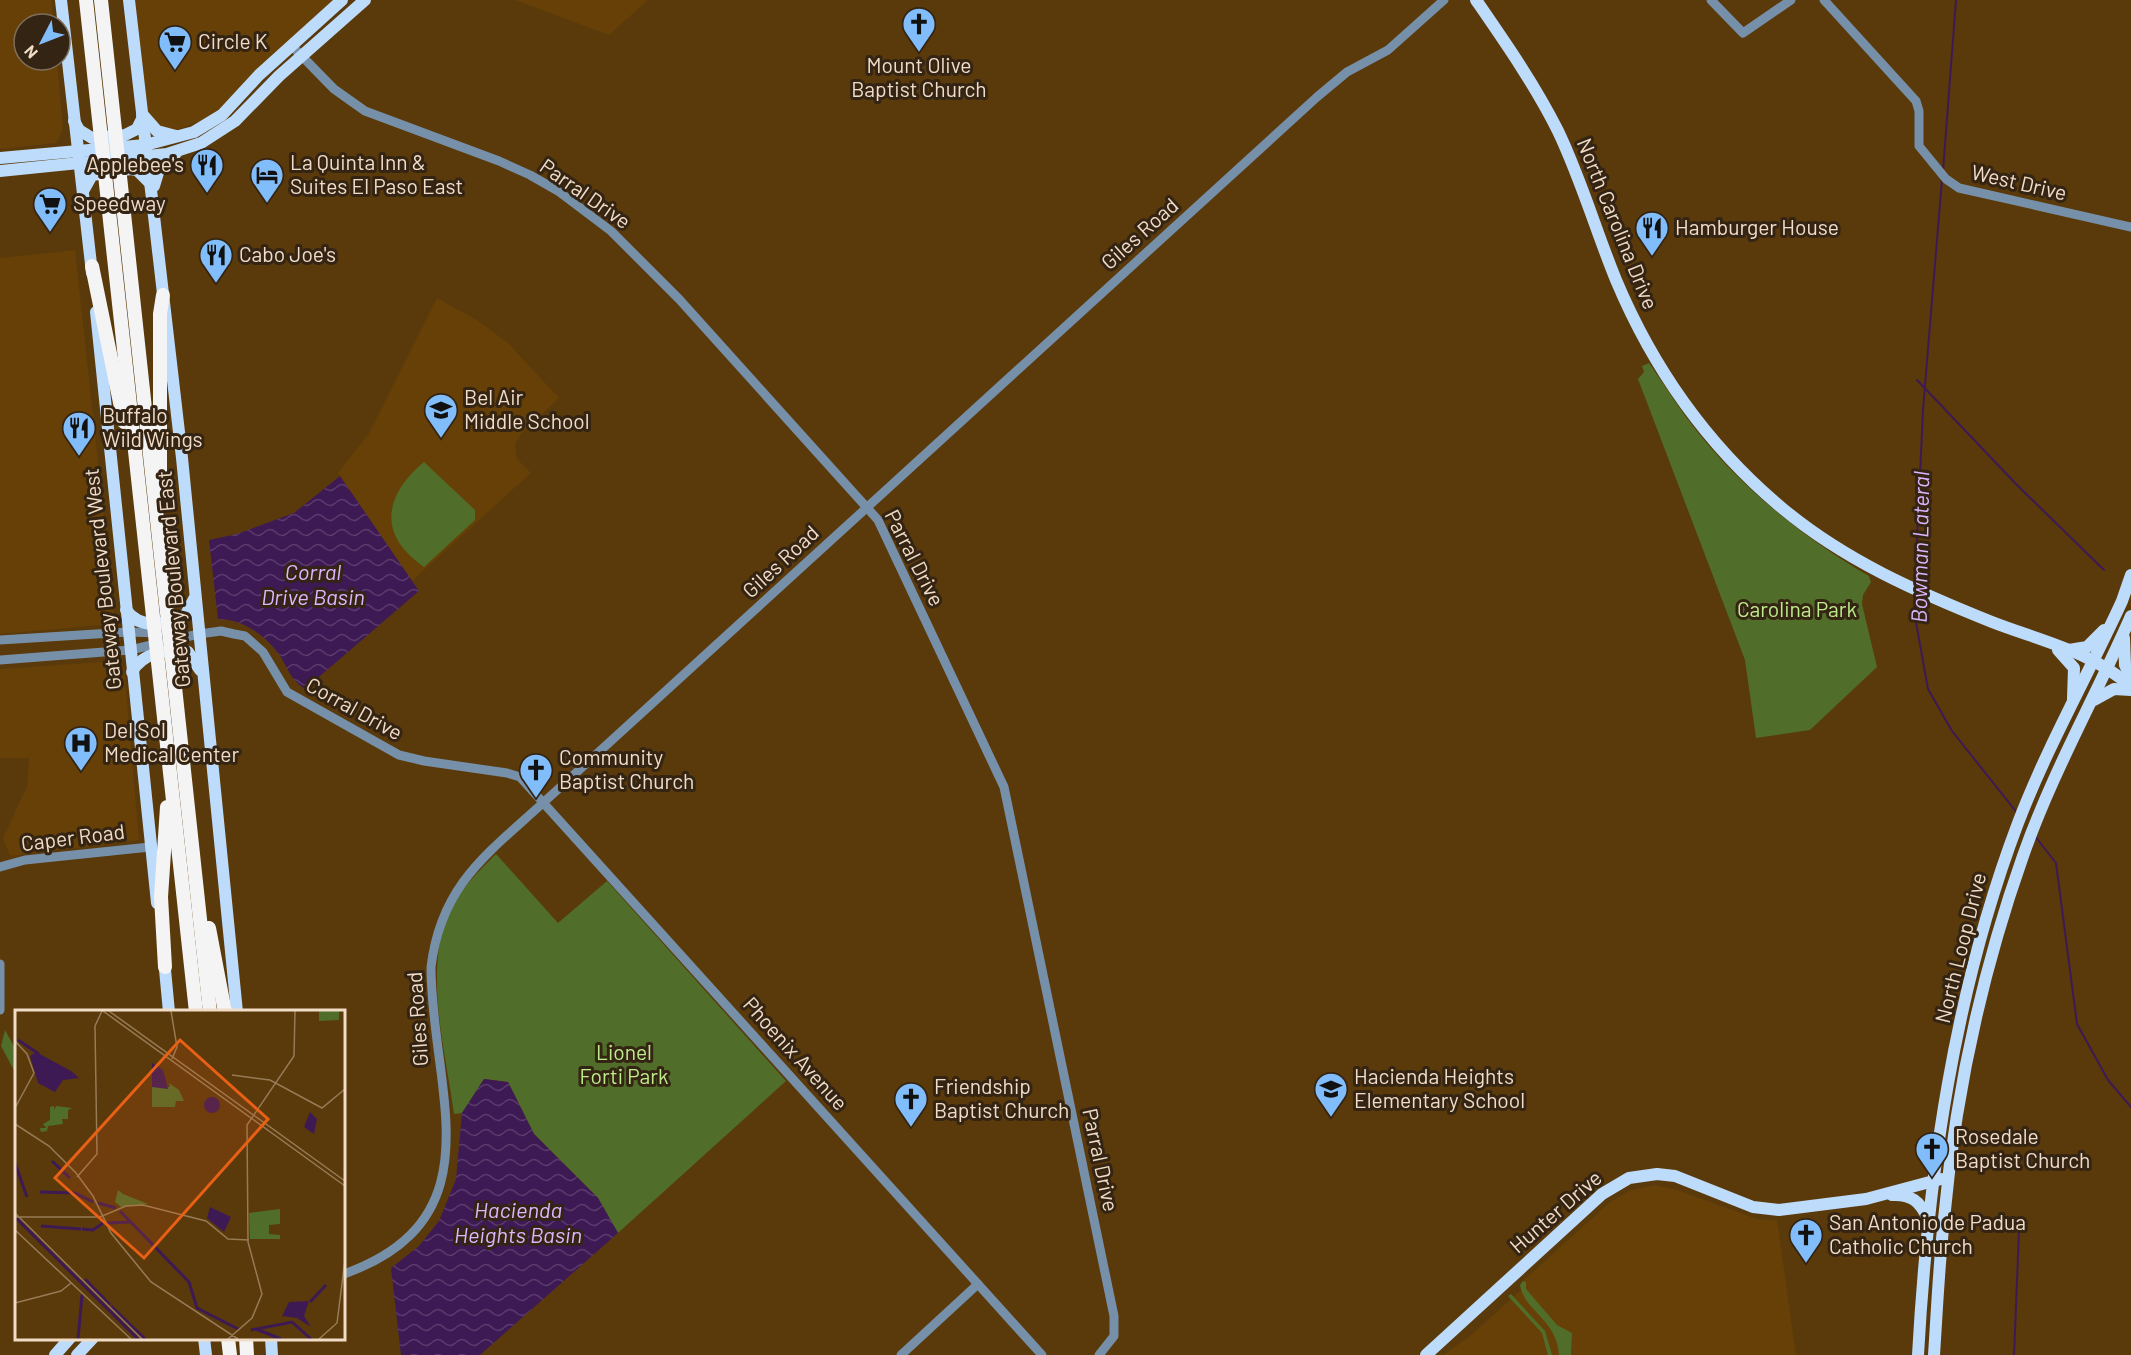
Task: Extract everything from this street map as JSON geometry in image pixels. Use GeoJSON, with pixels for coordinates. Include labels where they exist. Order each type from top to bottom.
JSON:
{"type":"FeatureCollection","features":[{"type":"Feature","properties":{"kind":"highway"},"geometry":{"type":"LineString","coordinates":[[86,0],[196,1010]]}},
{"type":"Feature","properties":{"kind":"highway"},"geometry":{"type":"LineString","coordinates":[[102,0],[210,1010]]}},
{"type":"Feature","properties":{"kind":"highway"},"geometry":{"type":"LineString","coordinates":[[92,266],[124,422],[138,470]]}},
{"type":"Feature","properties":{"kind":"highway"},"geometry":{"type":"LineString","coordinates":[[156,519],[161,473],[160,314],[163,295]]}},
{"type":"Feature","properties":{"kind":"highway"},"geometry":{"type":"LineString","coordinates":[[165,967],[161,897],[169,766]]}},
{"type":"Feature","properties":{"kind":"highway"},"geometry":{"type":"LineString","coordinates":[[195,857],[225,1010]]}},
{"type":"Feature","properties":{"kind":"highway"},"geometry":{"type":"LineString","coordinates":[[228,1340],[230,1355]]}},
{"type":"Feature","properties":{"kind":"highway"},"geometry":{"type":"LineString","coordinates":[[246,1340],[247,1355]]}},
{"type":"Feature","properties":{"kind":"main road","name":"Gateway Boulevard West"},"geometry":{"type":"LineString","coordinates":[[61,0],[92,266],[150,847],[169,1010]]}},
{"type":"Feature","properties":{"kind":"main road","name":"Gateway Boulevard East"},"geometry":{"type":"LineString","coordinates":[[129,0],[163,295],[237,1010]]}},
{"type":"Feature","properties":{"kind":"main road"},"geometry":{"type":"LineString","coordinates":[[146,151],[183,137],[222,115],[291,45],[342,0]]}},
{"type":"Feature","properties":{"kind":"main road"},"geometry":{"type":"LineString","coordinates":[[48,166],[70,174],[82,190],[87,180],[97,173],[130,169],[137,170],[150,188],[160,166],[179,151],[201,143],[222,131],[365,0]]}},
{"type":"Feature","properties":{"kind":"main road","name":"North Carolina Drive"},"geometry":{"type":"LineString","coordinates":[[1476,0],[1544,105],[1569,157],[1627,306],[1653,356],[1688,408],[1740,469],[1782,508],[1825,541],[1901,584],[2094,661],[2108,668],[2131,688]]}},
{"type":"Feature","properties":{"kind":"main road"},"geometry":{"type":"LineString","coordinates":[[74,122],[79,130],[92,138],[125,135],[137,129],[142,116],[157,131],[183,137]]}},
{"type":"Feature","properties":{"kind":"main road"},"geometry":{"type":"LineString","coordinates":[[48,152],[65,142],[74,122]]}},
{"type":"Feature","properties":{"kind":"main road"},"geometry":{"type":"LineString","coordinates":[[0,158],[48,152],[78,156],[179,151]]}},
{"type":"Feature","properties":{"kind":"main road"},"geometry":{"type":"LineString","coordinates":[[0,171],[48,166],[78,156]]}},
{"type":"Feature","properties":{"kind":"main road","name":"North Loop Drive"},"geometry":{"type":"LineString","coordinates":[[1918,1355],[1928,1219],[1936,1178],[1943,1107],[1974,965],[1991,900],[2026,804],[2115,618],[2131,575]]}},
{"type":"Feature","properties":{"kind":"main road"},"geometry":{"type":"LineString","coordinates":[[126,610],[138,623],[148,625],[185,616],[194,599]]}},
{"type":"Feature","properties":{"kind":"main road","name":"North Loop Drive"},"geometry":{"type":"LineString","coordinates":[[1934,1355],[1949,1180],[1959,1104],[1989,970],[2037,819],[2131,616]]}},
{"type":"Feature","properties":{"kind":"main road"},"geometry":{"type":"LineString","coordinates":[[2067,651],[2087,647],[2115,618]]}},
{"type":"Feature","properties":{"kind":"main road"},"geometry":{"type":"LineString","coordinates":[[2125,630],[2125,665],[2131,678]]}},
{"type":"Feature","properties":{"kind":"main road"},"geometry":{"type":"LineString","coordinates":[[2053,645],[2074,668],[2072,706]]}},
{"type":"Feature","properties":{"kind":"main road"},"geometry":{"type":"LineString","coordinates":[[132,672],[137,664],[149,655],[180,651],[188,652],[202,674]]}},
{"type":"Feature","properties":{"kind":"main road"},"geometry":{"type":"LineString","coordinates":[[2092,700],[2114,689],[2131,688]]}},
{"type":"Feature","properties":{"kind":"main road","name":"Hunter Drive"},"geometry":{"type":"LineString","coordinates":[[1426,1355],[1602,1194],[1629,1178],[1643,1174],[1675,1176],[1753,1207],[1772,1210],[1884,1195],[1936,1178],[1949,1180]]}},
{"type":"Feature","properties":{"kind":"main road"},"geometry":{"type":"LineString","coordinates":[[1884,1195],[1899,1195],[1915,1199],[1922,1205],[1928,1219]]}},
{"type":"Feature","properties":{"kind":"main road"},"geometry":{"type":"LineString","coordinates":[[55,1355],[68,1340]]}},
{"type":"Feature","properties":{"kind":"main road"},"geometry":{"type":"LineString","coordinates":[[77,1355],[91,1340]]}},
{"type":"Feature","properties":{"kind":"main road"},"geometry":{"type":"LineString","coordinates":[[204,1340],[206,1355]]}},
{"type":"Feature","properties":{"kind":"main road"},"geometry":{"type":"LineString","coordinates":[[271,1340],[272,1355]]}},
{"type":"Feature","properties":{"kind":"street","name":"Giles Road"},"geometry":{"type":"LineString","coordinates":[[345,1274],[371,1263],[395,1249],[416,1230],[433,1205],[443,1177],[447,1132],[431,984],[433,947],[443,915],[453,895],[474,868],[1325,90],[1347,72],[1388,50],[1444,0]]}},
{"type":"Feature","properties":{"kind":"street"},"geometry":{"type":"LineString","coordinates":[[1711,0],[1743,33],[1791,0]]}},
{"type":"Feature","properties":{"kind":"street","name":"West Drive"},"geometry":{"type":"LineString","coordinates":[[1824,0],[1916,101],[1919,111],[1919,146],[1946,179],[1959,188],[2131,227]]}},
{"type":"Feature","properties":{"kind":"street","name":"Parral Drive"},"geometry":{"type":"LineString","coordinates":[[291,45],[334,89],[365,111],[519,170],[558,191],[611,231],[679,299],[867,507],[883,531],[1004,787],[1110,1293],[1115,1324],[1114,1336],[1100,1355]]}},
{"type":"Feature","properties":{"kind":"street","name":"Corral Drive"},"geometry":{"type":"LineString","coordinates":[[199,634],[221,631],[245,636],[263,652],[287,692],[399,754],[424,762],[507,772],[520,777]]}},
{"type":"Feature","properties":{"kind":"street"},"geometry":{"type":"LineString","coordinates":[[0,640],[128,632],[199,634]]}},
{"type":"Feature","properties":{"kind":"street"},"geometry":{"type":"LineString","coordinates":[[0,660],[130,650],[199,634]]}},
{"type":"Feature","properties":{"kind":"street","name":"Phoenix Avenue"},"geometry":{"type":"LineString","coordinates":[[520,777],[1042,1355]]}},
{"type":"Feature","properties":{"kind":"street","name":"Caper Road"},"geometry":{"type":"LineString","coordinates":[[0,867],[25,860],[150,847]]}},
{"type":"Feature","properties":{"kind":"street"},"geometry":{"type":"LineString","coordinates":[[0,964],[0,1010]]}},
{"type":"Feature","properties":{"kind":"street","name":"Giles Road"},"geometry":{"type":"LineString","coordinates":[[345,1267],[371,1263]]}},
{"type":"Feature","properties":{"kind":"street"},"geometry":{"type":"LineString","coordinates":[[901,1355],[978,1284]]}},
{"type":"Feature","properties":{"kind":"shaded area"},"geometry":{"type":"Polygon","coordinates":[[[0,0],[51,0],[52,12],[12,12],[12,72],[58,72],[63,130],[56,143],[0,149],[0,0]]]}},
{"type":"Feature","properties":{"kind":"shaded area"},"geometry":{"type":"Polygon","coordinates":[[[135,0],[337,0],[224,106],[206,119],[151,139],[135,0]]]}},
{"type":"Feature","properties":{"kind":"shaded area"},"geometry":{"type":"Polygon","coordinates":[[[515,0],[648,0],[609,35],[515,0]]]}},
{"type":"Feature","properties":{"kind":"shaded area"},"geometry":{"type":"Polygon","coordinates":[[[75,250],[115,619],[112,624],[0,634],[0,258],[75,250]]]}},
{"type":"Feature","properties":{"kind":"shaded area","name":"Bel Air Middle School"},"geometry":{"type":"Polygon","coordinates":[[[437,298],[480,322],[509,344],[559,398],[521,434],[515,445],[517,459],[531,473],[412,581],[338,473],[369,433],[437,298]]]}},
{"type":"Feature","properties":{"kind":"shaded area","name":"Del Sol Medical Center"},"geometry":{"type":"Polygon","coordinates":[[[117,661],[124,667],[139,840],[10,856],[3,838],[27,786],[29,758],[0,758],[0,669],[117,661]]]}},
{"type":"Feature","properties":{"kind":"shaded area"},"geometry":{"type":"Polygon","coordinates":[[[1654,1185],[1677,1190],[1757,1219],[1777,1220],[1796,1355],[1443,1355],[1470,1336],[1521,1290],[1523,1281],[1610,1202],[1631,1190],[1654,1185]]]}},
{"type":"Feature","properties":{"kind":"green space","name":"Carolina Park"},"geometry":{"type":"Polygon","coordinates":[[[1649,363],[1693,426],[1737,476],[1800,530],[1869,576],[1871,582],[1863,595],[1862,604],[1877,667],[1810,730],[1756,738],[1745,660],[1638,379],[1644,372],[1642,366],[1649,363]]]}},
{"type":"Feature","properties":{"kind":"green space"},"geometry":{"type":"Polygon","coordinates":[[[424,462],[475,510],[475,520],[424,567],[409,555],[399,542],[391,515],[394,501],[401,488],[424,462]]]}},
{"type":"Feature","properties":{"kind":"green space","name":"Lionel Forti Park"},"geometry":{"type":"Polygon","coordinates":[[[496,854],[558,923],[607,881],[786,1081],[618,1233],[598,1198],[534,1134],[508,1082],[484,1079],[462,1113],[454,1114],[439,1016],[437,966],[440,942],[446,919],[455,901],[496,854]]]}},
{"type":"Feature","properties":{"kind":"green space"},"geometry":{"type":"Polygon","coordinates":[[[5,1030],[15,1048],[15,1072],[1,1046],[5,1030]]]}},
{"type":"Feature","properties":{"kind":"green space"},"geometry":{"type":"Polygon","coordinates":[[[1523,1281],[1526,1282],[1526,1289],[1557,1325],[1572,1333],[1571,1355],[1559,1355],[1553,1333],[1523,1294],[1520,1285],[1523,1281]]]}},
{"type":"Feature","properties":{"kind":"green space"},"geometry":{"type":"Polygon","coordinates":[[[1511,1294],[1545,1331],[1552,1355],[1548,1355],[1542,1333],[1508,1296],[1511,1294]]]}},
{"type":"Feature","properties":{"kind":"water","name":"Corral Drive Basin"},"geometry":{"type":"Polygon","coordinates":[[[340,476],[419,591],[305,689],[291,675],[279,654],[262,637],[242,624],[218,619],[209,540],[237,534],[294,513],[340,476]]]}},
{"type":"Feature","properties":{"kind":"water","name":"Hacienda Heights Basin"},"geometry":{"type":"Polygon","coordinates":[[[484,1079],[508,1082],[534,1134],[598,1198],[618,1233],[480,1355],[401,1355],[391,1268],[419,1246],[439,1221],[456,1179],[462,1113],[484,1079]]]}},
{"type":"Feature","properties":{"kind":"waterway","name":"Bowman Lateral"},"geometry":{"type":"LineString","coordinates":[[1943,171],[1956,0]]}},
{"type":"Feature","properties":{"kind":"waterway","name":"Bowman Lateral"},"geometry":{"type":"LineString","coordinates":[[1915,584],[1923,410],[1942,179]]}},
{"type":"Feature","properties":{"kind":"waterway"},"geometry":{"type":"LineString","coordinates":[[1917,380],[2017,485],[2104,570]]}},
{"type":"Feature","properties":{"kind":"waterway","name":"Bowman Lateral"},"geometry":{"type":"LineString","coordinates":[[1915,595],[1914,611],[1928,689],[1952,731],[2018,814]]}},
{"type":"Feature","properties":{"kind":"waterway","name":"Bowman Lateral"},"geometry":{"type":"LineString","coordinates":[[2034,835],[2056,863],[2077,1024],[2108,1080],[2131,1107]]}},
{"type":"Feature","properties":{"kind":"waterway"},"geometry":{"type":"LineString","coordinates":[[2014,1355],[2019,1231]]}},
{"type":"Feature","properties":{"kind":"place","name":"Mount Olive Baptist Church"},"geometry":{"type":"Point","coordinates":[919,53]}},
{"type":"Feature","properties":{"kind":"place","name":"Circle K"},"geometry":{"type":"Point","coordinates":[175,71]}},
{"type":"Feature","properties":{"kind":"place","name":"Applebee's"},"geometry":{"type":"Point","coordinates":[207,194]}},
{"type":"Feature","properties":{"kind":"place","name":"La Quinta Inn & Suites El Paso East"},"geometry":{"type":"Point","coordinates":[267,204]}},
{"type":"Feature","properties":{"kind":"place","name":"Speedway"},"geometry":{"type":"Point","coordinates":[50,233]}},
{"type":"Feature","properties":{"kind":"place","name":"Hamburger House"},"geometry":{"type":"Point","coordinates":[1652,257]}},
{"type":"Feature","properties":{"kind":"place","name":"Cabo Joe's"},"geometry":{"type":"Point","coordinates":[216,284]}},
{"type":"Feature","properties":{"kind":"place","name":"Bel Air Middle School"},"geometry":{"type":"Point","coordinates":[441,439]}},
{"type":"Feature","properties":{"kind":"place","name":"Buffalo Wild Wings"},"geometry":{"type":"Point","coordinates":[79,457]}},
{"type":"Feature","properties":{"kind":"place","name":"Del Sol Medical Center"},"geometry":{"type":"Point","coordinates":[81,772]}},
{"type":"Feature","properties":{"kind":"place","name":"Community Baptist Church"},"geometry":{"type":"Point","coordinates":[536,799]}},
{"type":"Feature","properties":{"kind":"place","name":"Hacienda Heights Elementary School"},"geometry":{"type":"Point","coordinates":[1331,1118]}},
{"type":"Feature","properties":{"kind":"place","name":"Friendship Baptist Church"},"geometry":{"type":"Point","coordinates":[911,1128]}},
{"type":"Feature","properties":{"kind":"place","name":"Rosedale Baptist Church"},"geometry":{"type":"Point","coordinates":[1932,1178]}},
{"type":"Feature","properties":{"kind":"place","name":"San Antonio de Padua Catholic Church"},"geometry":{"type":"Point","coordinates":[1806,1264]}}]}
